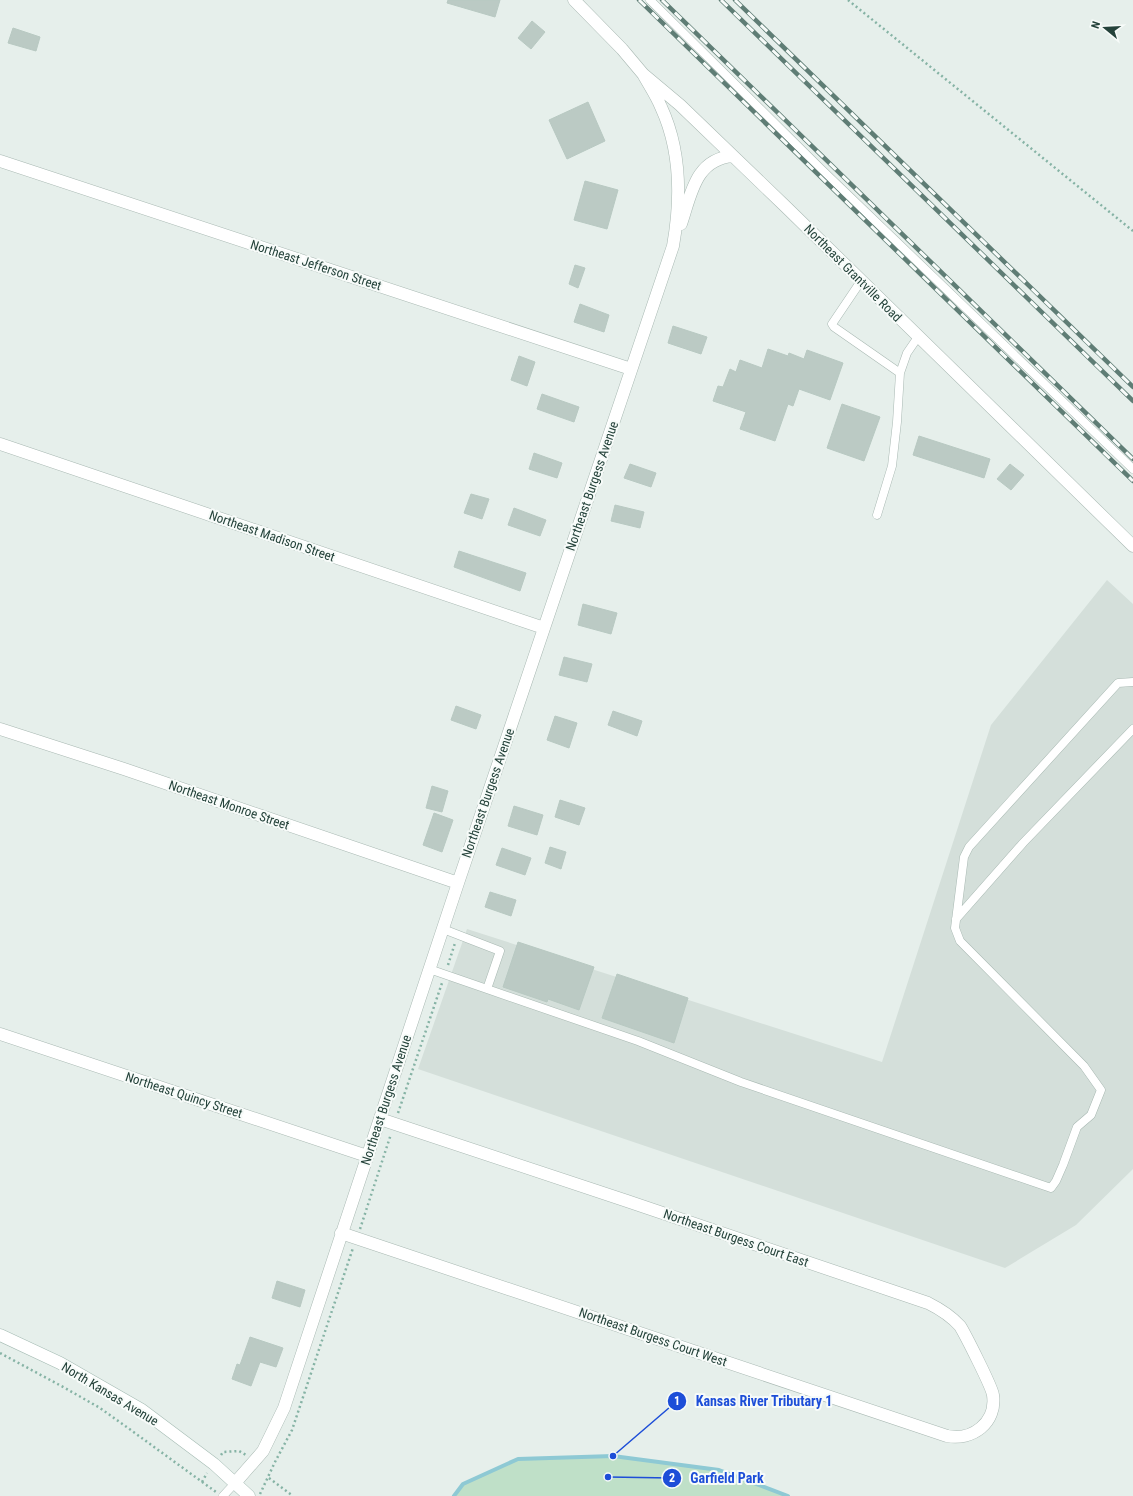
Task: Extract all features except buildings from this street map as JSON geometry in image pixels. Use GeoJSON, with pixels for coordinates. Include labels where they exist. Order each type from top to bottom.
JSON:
{"type":"FeatureCollection","features":[{"type":"Feature","properties":{"kind":"street","name":"Northeast Grantville Road"},"geometry":{"type":"LineString","coordinates":[[574,0],[622,49],[643,74],[680,105],[733,156],[1133,546]]}},
{"type":"Feature","properties":{"kind":"street","name":"Northeast Burgess Avenue"},"geometry":{"type":"LineString","coordinates":[[235,1483],[256,1461],[269,1440],[284,1408],[458,883],[673,246],[677,224],[678,203],[676,159],[661,107],[643,74]]}},
{"type":"Feature","properties":{"kind":"street"},"geometry":{"type":"LineString","coordinates":[[673,246],[697,177],[710,163],[718,159],[733,156]]}},
{"type":"Feature","properties":{"kind":"street","name":"Northeast Jefferson Street"},"geometry":{"type":"LineString","coordinates":[[0,162],[631,369]]}},
{"type":"Feature","properties":{"kind":"street","name":"Northeast Madison Street"},"geometry":{"type":"LineString","coordinates":[[0,444],[544,628]]}},
{"type":"Feature","properties":{"kind":"street","name":"Northeast Monroe Street"},"geometry":{"type":"LineString","coordinates":[[0,729],[124,769],[458,883]]}},
{"type":"Feature","properties":{"kind":"street","name":"Northeast Quincy Street"},"geometry":{"type":"LineString","coordinates":[[0,1034],[367,1156]]}},
{"type":"Feature","properties":{"kind":"street","name":"Northeast Burgess Court East"},"geometry":{"type":"LineString","coordinates":[[380,1119],[702,1226],[928,1303],[942,1310],[961,1328],[994,1396],[993,1407],[989,1419],[982,1428],[970,1435],[964,1436]]}},
{"type":"Feature","properties":{"kind":"street","name":"Northeast Burgess Court West"},"geometry":{"type":"LineString","coordinates":[[341,1233],[947,1436],[964,1436]]}},
{"type":"Feature","properties":{"kind":"street","name":"North Kansas Avenue"},"geometry":{"type":"LineString","coordinates":[[0,1335],[60,1364],[142,1410],[214,1464],[249,1496]]}},
{"type":"Feature","properties":{"kind":"lane"},"geometry":{"type":"LineString","coordinates":[[650,0],[820,168],[1133,469]]}},
{"type":"Feature","properties":{"kind":"lane"},"geometry":{"type":"LineString","coordinates":[[861,281],[832,324],[834,327],[900,374]]}},
{"type":"Feature","properties":{"kind":"lane"},"geometry":{"type":"LineString","coordinates":[[877,515],[892,466],[900,374],[907,354],[918,337]]}},
{"type":"Feature","properties":{"kind":"lane"},"geometry":{"type":"LineString","coordinates":[[430,969],[638,1041],[741,1082],[1051,1188],[1064,1165],[1077,1127],[1091,1115],[1101,1090],[1084,1066],[960,941],[955,928],[964,857],[969,847],[1118,683],[1133,682]]}},
{"type":"Feature","properties":{"kind":"lane"},"geometry":{"type":"LineString","coordinates":[[956,920],[1023,843],[1133,729]]}},
{"type":"Feature","properties":{"kind":"lane"},"geometry":{"type":"LineString","coordinates":[[443,929],[500,951],[487,989]]}},
{"type":"Feature","properties":{"kind":"lane","name":"Northeast Burgess Avenue"},"geometry":{"type":"LineString","coordinates":[[222,1496],[235,1483]]}},
{"type":"Feature","properties":{"kind":"path"},"geometry":{"type":"LineString","coordinates":[[848,0],[1133,231]]}},
{"type":"Feature","properties":{"kind":"path"},"geometry":{"type":"LineString","coordinates":[[259,1496],[292,1430],[457,934]]}},
{"type":"Feature","properties":{"kind":"path"},"geometry":{"type":"LineString","coordinates":[[0,1353],[100,1408],[222,1496]]}},
{"type":"Feature","properties":{"kind":"path"},"geometry":{"type":"LineString","coordinates":[[202,1482],[223,1452],[239,1451],[272,1470]]}},
{"type":"Feature","properties":{"kind":"path"},"geometry":{"type":"LineString","coordinates":[[269,1478],[293,1496]]}},
{"type":"Feature","properties":{"kind":"shaded area"},"geometry":{"type":"Polygon","coordinates":[[[1107,580],[1133,604],[1133,1169],[1076,1225],[1005,1268],[418,1069],[467,929],[882,1062],[991,725],[1107,580]]]}},
{"type":"Feature","properties":{"kind":"green space"},"geometry":{"type":"Polygon","coordinates":[[[613,1456],[719,1470],[788,1496],[456,1496],[463,1484],[518,1459],[613,1456]]]}},
{"type":"Feature","properties":{"kind":"waterway"},"geometry":{"type":"LineString","coordinates":[[454,1496],[463,1484],[518,1459],[613,1456],[719,1470],[788,1496]]}},
{"type":"Feature","properties":{"kind":"railway"},"geometry":{"type":"LineString","coordinates":[[639,0],[1133,481]]}},
{"type":"Feature","properties":{"kind":"railway"},"geometry":{"type":"LineString","coordinates":[[662,0],[1133,459]]}},
{"type":"Feature","properties":{"kind":"railway"},"geometry":{"type":"LineString","coordinates":[[721,0],[1133,401]]}},
{"type":"Feature","properties":{"kind":"railway"},"geometry":{"type":"LineString","coordinates":[[735,0],[1133,387]]}},
{"type":"Feature","properties":{"kind":"place","name":"Kansas River Tributary 1"},"geometry":{"type":"Point","coordinates":[613,1456]}},
{"type":"Feature","properties":{"kind":"place","name":"Garfield Park"},"geometry":{"type":"Point","coordinates":[608,1477]}}]}
